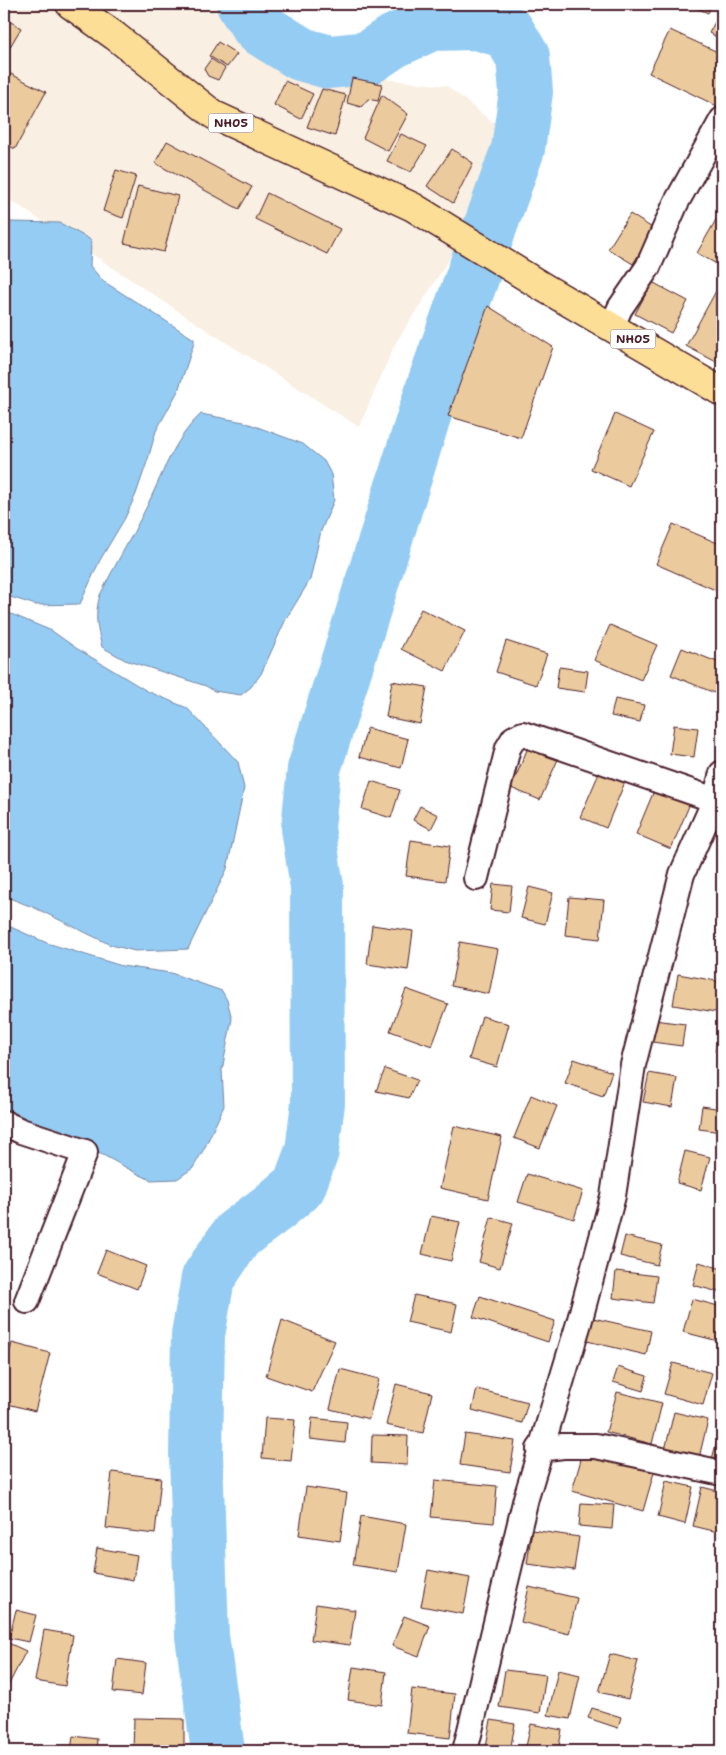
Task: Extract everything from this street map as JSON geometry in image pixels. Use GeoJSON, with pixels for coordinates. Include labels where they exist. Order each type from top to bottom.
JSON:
{"type":"FeatureCollection","features":[{"type":"Feature","properties":{"kind":"main road","name":"NH05"},"geometry":{"type":"LineString","coordinates":[[70,4],[114,36],[214,115],[413,207],[543,287],[722,392]]}},
{"type":"Feature","properties":{"kind":"street"},"geometry":{"type":"LineString","coordinates":[[612,326],[620,308],[648,267],[676,203],[722,120]]}},
{"type":"Feature","properties":{"kind":"street"},"geometry":{"type":"LineString","coordinates":[[476,878],[508,748],[514,738],[523,734],[715,800]]}},
{"type":"Feature","properties":{"kind":"street"},"geometry":{"type":"LineString","coordinates":[[465,1751],[539,1449],[579,1323],[613,1196],[633,1065],[682,874],[715,800],[722,773]]}},
{"type":"Feature","properties":{"kind":"street"},"geometry":{"type":"LineString","coordinates":[[4,1123],[21,1131],[85,1152],[27,1301]]}},
{"type":"Feature","properties":{"kind":"street"},"geometry":{"type":"LineString","coordinates":[[539,1449],[563,1446],[596,1446],[722,1473]]}},
{"type":"Feature","properties":{"kind":"shaded area"},"geometry":{"type":"Polygon","coordinates":[[[4,4],[221,4],[304,70],[447,86],[511,137],[506,170],[395,344],[359,427],[213,334],[4,196],[4,4]]]}},
{"type":"Feature","properties":{"kind":"water"},"geometry":{"type":"Polygon","coordinates":[[[11,222],[60,223],[91,240],[90,266],[103,281],[194,339],[178,391],[156,431],[136,494],[125,518],[100,560],[80,604],[36,605],[4,595],[4,226],[11,222]]]}},
{"type":"Feature","properties":{"kind":"water"},"geometry":{"type":"Polygon","coordinates":[[[201,414],[244,422],[303,444],[324,461],[331,474],[334,500],[321,531],[310,580],[286,619],[261,674],[251,687],[241,695],[214,691],[206,686],[125,660],[102,647],[98,627],[97,609],[100,595],[140,521],[175,447],[191,424],[201,414]]]}},
{"type":"Feature","properties":{"kind":"water"},"geometry":{"type":"Polygon","coordinates":[[[4,611],[52,631],[76,648],[147,691],[187,708],[238,762],[244,788],[227,869],[188,949],[135,951],[111,945],[35,908],[4,896],[4,611]]]}},
{"type":"Feature","properties":{"kind":"water"},"geometry":{"type":"Polygon","coordinates":[[[4,924],[47,943],[122,966],[171,973],[222,991],[227,1000],[232,1019],[222,1070],[224,1106],[193,1168],[177,1179],[151,1180],[103,1155],[4,1113],[4,924]]]}},
{"type":"Feature","properties":{"kind":"building"},"geometry":{"type":"Polygon","coordinates":[[[687,4],[712,4],[708,13],[687,4]]]}},
{"type":"Feature","properties":{"kind":"building"},"geometry":{"type":"Polygon","coordinates":[[[722,9],[722,40],[709,33],[722,9]]]}},
{"type":"Feature","properties":{"kind":"building"},"geometry":{"type":"Polygon","coordinates":[[[4,18],[21,28],[4,57],[4,18]]]}},
{"type":"Feature","properties":{"kind":"building"},"geometry":{"type":"Polygon","coordinates":[[[670,30],[722,54],[722,101],[719,107],[649,73],[670,30]]]}},
{"type":"Feature","properties":{"kind":"building"},"geometry":{"type":"Polygon","coordinates":[[[218,42],[237,54],[227,67],[209,56],[218,42]]]}},
{"type":"Feature","properties":{"kind":"building"},"geometry":{"type":"Polygon","coordinates":[[[211,59],[225,68],[218,80],[208,76],[204,69],[211,59]]]}},
{"type":"Feature","properties":{"kind":"building"},"geometry":{"type":"Polygon","coordinates":[[[5,71],[46,92],[15,149],[4,143],[5,71]]]}},
{"type":"Feature","properties":{"kind":"building"},"geometry":{"type":"Polygon","coordinates":[[[352,78],[382,84],[378,101],[368,99],[361,107],[347,103],[352,78]]]}},
{"type":"Feature","properties":{"kind":"building"},"geometry":{"type":"Polygon","coordinates":[[[285,81],[313,94],[301,119],[274,105],[285,81]]]}},
{"type":"Feature","properties":{"kind":"building"},"geometry":{"type":"Polygon","coordinates":[[[322,89],[346,95],[335,136],[307,127],[322,89]]]}},
{"type":"Feature","properties":{"kind":"building"},"geometry":{"type":"Polygon","coordinates":[[[382,95],[408,114],[388,151],[363,138],[382,95]]]}},
{"type":"Feature","properties":{"kind":"building"},"geometry":{"type":"Polygon","coordinates":[[[401,134],[427,146],[411,172],[387,161],[401,134]]]}},
{"type":"Feature","properties":{"kind":"building"},"geometry":{"type":"Polygon","coordinates":[[[167,141],[252,187],[239,209],[155,163],[167,141]]]}},
{"type":"Feature","properties":{"kind":"building"},"geometry":{"type":"Polygon","coordinates":[[[452,149],[473,163],[453,203],[427,186],[452,149]]]}},
{"type":"Feature","properties":{"kind":"building"},"geometry":{"type":"Polygon","coordinates":[[[116,170],[136,176],[123,218],[103,211],[116,170]]]}},
{"type":"Feature","properties":{"kind":"building"},"geometry":{"type":"Polygon","coordinates":[[[138,186],[178,196],[164,252],[124,243],[138,186]]]}},
{"type":"Feature","properties":{"kind":"building"},"geometry":{"type":"Polygon","coordinates":[[[267,193],[340,229],[327,254],[255,219],[267,193]]]}},
{"type":"Feature","properties":{"kind":"building"},"geometry":{"type":"Polygon","coordinates":[[[630,214],[654,229],[633,264],[608,249],[630,214]]]}},
{"type":"Feature","properties":{"kind":"building"},"geometry":{"type":"Polygon","coordinates":[[[717,218],[722,221],[722,267],[697,253],[717,218]]]}},
{"type":"Feature","properties":{"kind":"building"},"geometry":{"type":"Polygon","coordinates":[[[722,280],[722,365],[686,346],[722,280]]]}},
{"type":"Feature","properties":{"kind":"building"},"geometry":{"type":"Polygon","coordinates":[[[652,282],[688,301],[671,333],[635,314],[652,282]]]}},
{"type":"Feature","properties":{"kind":"building"},"geometry":{"type":"Polygon","coordinates":[[[488,306],[553,347],[521,438],[448,416],[488,306]]]}},
{"type":"Feature","properties":{"kind":"building"},"geometry":{"type":"Polygon","coordinates":[[[615,414],[654,432],[629,486],[591,469],[615,414]]]}},
{"type":"Feature","properties":{"kind":"building"},"geometry":{"type":"Polygon","coordinates":[[[673,524],[722,545],[722,593],[656,564],[673,524]]]}},
{"type":"Feature","properties":{"kind":"building"},"geometry":{"type":"Polygon","coordinates":[[[421,609],[465,631],[445,671],[401,649],[421,609]]]}},
{"type":"Feature","properties":{"kind":"building"},"geometry":{"type":"Polygon","coordinates":[[[610,625],[657,645],[641,680],[594,660],[610,625]]]}},
{"type":"Feature","properties":{"kind":"building"},"geometry":{"type":"Polygon","coordinates":[[[506,641],[547,654],[536,685],[496,672],[506,641]]]}},
{"type":"Feature","properties":{"kind":"building"},"geometry":{"type":"Polygon","coordinates":[[[682,648],[722,664],[722,681],[717,694],[671,675],[682,648]]]}},
{"type":"Feature","properties":{"kind":"building"},"geometry":{"type":"Polygon","coordinates":[[[559,667],[588,671],[585,692],[556,688],[559,667]]]}},
{"type":"Feature","properties":{"kind":"building"},"geometry":{"type":"Polygon","coordinates":[[[392,681],[427,687],[420,724],[386,717],[392,681]]]}},
{"type":"Feature","properties":{"kind":"building"},"geometry":{"type":"Polygon","coordinates":[[[615,699],[644,705],[640,722],[611,716],[615,699]]]}},
{"type":"Feature","properties":{"kind":"building"},"geometry":{"type":"Polygon","coordinates":[[[674,725],[698,728],[694,757],[670,754],[674,725]]]}},
{"type":"Feature","properties":{"kind":"building"},"geometry":{"type":"Polygon","coordinates":[[[367,728],[408,739],[401,768],[359,757],[367,728]]]}},
{"type":"Feature","properties":{"kind":"building"},"geometry":{"type":"Polygon","coordinates":[[[529,745],[559,757],[540,800],[511,788],[529,745]]]}},
{"type":"Feature","properties":{"kind":"building"},"geometry":{"type":"Polygon","coordinates":[[[600,771],[625,782],[606,828],[580,817],[600,771]]]}},
{"type":"Feature","properties":{"kind":"building"},"geometry":{"type":"Polygon","coordinates":[[[371,781],[400,790],[391,818],[362,809],[371,781]]]}},
{"type":"Feature","properties":{"kind":"building"},"geometry":{"type":"Polygon","coordinates":[[[656,786],[691,801],[671,849],[636,834],[656,786]]]}},
{"type":"Feature","properties":{"kind":"building"},"geometry":{"type":"Polygon","coordinates":[[[420,806],[438,815],[431,829],[413,820],[420,806]]]}},
{"type":"Feature","properties":{"kind":"building"},"geometry":{"type":"Polygon","coordinates":[[[411,840],[450,846],[445,881],[406,876],[411,840]]]}},
{"type":"Feature","properties":{"kind":"building"},"geometry":{"type":"Polygon","coordinates":[[[493,884],[512,886],[509,912],[490,910],[493,884]]]}},
{"type":"Feature","properties":{"kind":"building"},"geometry":{"type":"Polygon","coordinates":[[[529,887],[553,893],[545,924],[521,918],[529,887]]]}},
{"type":"Feature","properties":{"kind":"building"},"geometry":{"type":"Polygon","coordinates":[[[569,897],[604,900],[600,939],[565,935],[569,897]]]}},
{"type":"Feature","properties":{"kind":"building"},"geometry":{"type":"Polygon","coordinates":[[[372,925],[413,931],[408,970],[367,964],[372,925]]]}},
{"type":"Feature","properties":{"kind":"building"},"geometry":{"type":"Polygon","coordinates":[[[460,942],[498,949],[489,994],[451,986],[460,942]]]}},
{"type":"Feature","properties":{"kind":"building"},"geometry":{"type":"Polygon","coordinates":[[[678,974],[722,982],[722,1013],[673,1005],[678,974]]]}},
{"type":"Feature","properties":{"kind":"building"},"geometry":{"type":"Polygon","coordinates":[[[406,989],[448,1004],[432,1046],[390,1031],[406,989]]]}},
{"type":"Feature","properties":{"kind":"building"},"geometry":{"type":"Polygon","coordinates":[[[482,1016],[509,1024],[497,1067],[469,1059],[482,1016]]]}},
{"type":"Feature","properties":{"kind":"building"},"geometry":{"type":"Polygon","coordinates":[[[654,1020],[685,1024],[682,1046],[652,1042],[654,1020]]]}},
{"type":"Feature","properties":{"kind":"building"},"geometry":{"type":"Polygon","coordinates":[[[722,1029],[722,1053],[715,1051],[722,1029]]]}},
{"type":"Feature","properties":{"kind":"building"},"geometry":{"type":"Polygon","coordinates":[[[574,1059],[612,1072],[603,1096],[565,1083],[574,1059]]]}},
{"type":"Feature","properties":{"kind":"building"},"geometry":{"type":"Polygon","coordinates":[[[385,1069],[417,1080],[409,1098],[376,1091],[385,1069]]]}},
{"type":"Feature","properties":{"kind":"building"},"geometry":{"type":"Polygon","coordinates":[[[649,1073],[677,1078],[672,1107],[643,1102],[649,1073]]]}},
{"type":"Feature","properties":{"kind":"building"},"geometry":{"type":"Polygon","coordinates":[[[531,1095],[557,1106],[540,1148],[514,1138],[531,1095]]]}},
{"type":"Feature","properties":{"kind":"building"},"geometry":{"type":"Polygon","coordinates":[[[702,1106],[722,1109],[722,1132],[699,1129],[702,1106]]]}},
{"type":"Feature","properties":{"kind":"building"},"geometry":{"type":"Polygon","coordinates":[[[454,1126],[502,1137],[488,1199],[440,1188],[454,1126]]]}},
{"type":"Feature","properties":{"kind":"building"},"geometry":{"type":"Polygon","coordinates":[[[685,1151],[710,1157],[701,1190],[677,1183],[685,1151]]]}},
{"type":"Feature","properties":{"kind":"building"},"geometry":{"type":"Polygon","coordinates":[[[527,1174],[583,1191],[574,1219],[518,1202],[527,1174]]]}},
{"type":"Feature","properties":{"kind":"building"},"geometry":{"type":"Polygon","coordinates":[[[431,1216],[460,1222],[451,1261],[422,1254],[431,1216]]]}},
{"type":"Feature","properties":{"kind":"building"},"geometry":{"type":"Polygon","coordinates":[[[491,1217],[513,1223],[500,1268],[479,1262],[491,1217]]]}},
{"type":"Feature","properties":{"kind":"building"},"geometry":{"type":"Polygon","coordinates":[[[625,1236],[662,1245],[657,1265],[620,1256],[625,1236]]]}},
{"type":"Feature","properties":{"kind":"building"},"geometry":{"type":"Polygon","coordinates":[[[106,1250],[146,1266],[137,1289],[97,1273],[106,1250]]]}},
{"type":"Feature","properties":{"kind":"building"},"geometry":{"type":"Polygon","coordinates":[[[699,1262],[722,1269],[722,1293],[693,1285],[699,1262]]]}},
{"type":"Feature","properties":{"kind":"building"},"geometry":{"type":"Polygon","coordinates":[[[616,1271],[657,1276],[653,1303],[613,1298],[616,1271]]]}},
{"type":"Feature","properties":{"kind":"building"},"geometry":{"type":"Polygon","coordinates":[[[414,1295],[457,1304],[451,1332],[407,1322],[414,1295]]]}},
{"type":"Feature","properties":{"kind":"building"},"geometry":{"type":"Polygon","coordinates":[[[480,1296],[555,1321],[548,1342],[473,1317],[480,1296]]]}},
{"type":"Feature","properties":{"kind":"building"},"geometry":{"type":"Polygon","coordinates":[[[692,1299],[722,1307],[722,1342],[683,1332],[692,1299]]]}},
{"type":"Feature","properties":{"kind":"building"},"geometry":{"type":"Polygon","coordinates":[[[593,1318],[651,1331],[646,1355],[587,1341],[593,1318]]]}},
{"type":"Feature","properties":{"kind":"building"},"geometry":{"type":"Polygon","coordinates":[[[282,1320],[335,1341],[312,1392],[266,1376],[282,1320]]]}},
{"type":"Feature","properties":{"kind":"building"},"geometry":{"type":"Polygon","coordinates":[[[12,1343],[50,1353],[35,1411],[4,1403],[4,1374],[12,1343]]]}},
{"type":"Feature","properties":{"kind":"building"},"geometry":{"type":"Polygon","coordinates":[[[673,1363],[712,1373],[703,1405],[664,1394],[673,1363]]]}},
{"type":"Feature","properties":{"kind":"building"},"geometry":{"type":"Polygon","coordinates":[[[618,1367],[647,1376],[643,1391],[613,1382],[618,1367]]]}},
{"type":"Feature","properties":{"kind":"building"},"geometry":{"type":"Polygon","coordinates":[[[340,1369],[379,1379],[369,1419],[330,1409],[340,1369]]]}},
{"type":"Feature","properties":{"kind":"building"},"geometry":{"type":"Polygon","coordinates":[[[396,1384],[432,1393],[423,1433],[386,1425],[396,1384]]]}},
{"type":"Feature","properties":{"kind":"building"},"geometry":{"type":"Polygon","coordinates":[[[477,1389],[528,1402],[522,1423],[472,1410],[477,1389]]]}},
{"type":"Feature","properties":{"kind":"building"},"geometry":{"type":"Polygon","coordinates":[[[722,1389],[722,1413],[718,1412],[722,1389]]]}},
{"type":"Feature","properties":{"kind":"building"},"geometry":{"type":"Polygon","coordinates":[[[617,1392],[662,1403],[652,1444],[606,1432],[617,1392]]]}},
{"type":"Feature","properties":{"kind":"building"},"geometry":{"type":"Polygon","coordinates":[[[674,1412],[708,1420],[699,1458],[665,1450],[674,1412]]]}},
{"type":"Feature","properties":{"kind":"building"},"geometry":{"type":"Polygon","coordinates":[[[265,1418],[295,1420],[291,1461],[262,1458],[265,1418]]]}},
{"type":"Feature","properties":{"kind":"building"},"geometry":{"type":"Polygon","coordinates":[[[312,1418],[347,1422],[345,1443],[310,1439],[312,1418]]]}},
{"type":"Feature","properties":{"kind":"building"},"geometry":{"type":"Polygon","coordinates":[[[722,1423],[722,1461],[712,1459],[722,1423]]]}},
{"type":"Feature","properties":{"kind":"building"},"geometry":{"type":"Polygon","coordinates":[[[465,1434],[515,1441],[510,1472],[460,1465],[465,1434]]]}},
{"type":"Feature","properties":{"kind":"building"},"geometry":{"type":"Polygon","coordinates":[[[372,1435],[408,1436],[407,1465],[371,1463],[372,1435]]]}},
{"type":"Feature","properties":{"kind":"building"},"geometry":{"type":"Polygon","coordinates":[[[584,1449],[655,1469],[643,1511],[572,1491],[584,1449]]]}},
{"type":"Feature","properties":{"kind":"building"},"geometry":{"type":"Polygon","coordinates":[[[112,1472],[161,1478],[155,1534],[106,1528],[112,1472]]]}},
{"type":"Feature","properties":{"kind":"building"},"geometry":{"type":"Polygon","coordinates":[[[435,1480],[497,1486],[494,1523],[431,1517],[435,1480]]]}},
{"type":"Feature","properties":{"kind":"building"},"geometry":{"type":"Polygon","coordinates":[[[666,1481],[693,1487],[685,1524],[658,1517],[666,1481]]]}},
{"type":"Feature","properties":{"kind":"building"},"geometry":{"type":"Polygon","coordinates":[[[306,1487],[347,1493],[340,1541],[299,1535],[306,1487]]]}},
{"type":"Feature","properties":{"kind":"building"},"geometry":{"type":"Polygon","coordinates":[[[702,1487],[722,1492],[722,1533],[693,1526],[702,1487]]]}},
{"type":"Feature","properties":{"kind":"building"},"geometry":{"type":"Polygon","coordinates":[[[581,1503],[614,1505],[612,1529],[579,1526],[581,1503]]]}},
{"type":"Feature","properties":{"kind":"building"},"geometry":{"type":"Polygon","coordinates":[[[361,1516],[406,1524],[398,1572],[353,1565],[361,1516]]]}},
{"type":"Feature","properties":{"kind":"building"},"geometry":{"type":"Polygon","coordinates":[[[532,1530],[579,1537],[574,1570],[527,1564],[532,1530]]]}},
{"type":"Feature","properties":{"kind":"building"},"geometry":{"type":"Polygon","coordinates":[[[97,1548],[137,1555],[133,1580],[93,1573],[97,1548]]]}},
{"type":"Feature","properties":{"kind":"building"},"geometry":{"type":"Polygon","coordinates":[[[428,1570],[470,1578],[463,1614],[421,1606],[428,1570]]]}},
{"type":"Feature","properties":{"kind":"building"},"geometry":{"type":"Polygon","coordinates":[[[529,1587],[577,1598],[569,1634],[521,1622],[529,1587]]]}},
{"type":"Feature","properties":{"kind":"building"},"geometry":{"type":"Polygon","coordinates":[[[316,1604],[355,1610],[350,1645],[311,1640],[316,1604]]]}},
{"type":"Feature","properties":{"kind":"building"},"geometry":{"type":"Polygon","coordinates":[[[16,1610],[36,1615],[29,1642],[9,1638],[16,1610]]]}},
{"type":"Feature","properties":{"kind":"building"},"geometry":{"type":"Polygon","coordinates":[[[404,1616],[430,1626],[419,1656],[392,1646],[404,1616]]]}},
{"type":"Feature","properties":{"kind":"building"},"geometry":{"type":"Polygon","coordinates":[[[44,1630],[73,1635],[65,1686],[35,1681],[44,1630]]]}},
{"type":"Feature","properties":{"kind":"building"},"geometry":{"type":"Polygon","coordinates":[[[4,1641],[26,1651],[8,1686],[4,1684],[4,1641]]]}},
{"type":"Feature","properties":{"kind":"building"},"geometry":{"type":"Polygon","coordinates":[[[610,1654],[638,1661],[628,1699],[599,1692],[610,1654]]]}},
{"type":"Feature","properties":{"kind":"building"},"geometry":{"type":"Polygon","coordinates":[[[117,1659],[146,1663],[142,1695],[113,1692],[117,1659]]]}},
{"type":"Feature","properties":{"kind":"building"},"geometry":{"type":"Polygon","coordinates":[[[353,1667],[386,1672],[382,1705],[348,1700],[353,1667]]]}},
{"type":"Feature","properties":{"kind":"building"},"geometry":{"type":"Polygon","coordinates":[[[505,1670],[546,1675],[540,1713],[499,1707],[505,1670]]]}},
{"type":"Feature","properties":{"kind":"building"},"geometry":{"type":"Polygon","coordinates":[[[558,1670],[580,1675],[570,1719],[548,1715],[558,1670]]]}},
{"type":"Feature","properties":{"kind":"building"},"geometry":{"type":"Polygon","coordinates":[[[412,1689],[455,1694],[450,1738],[407,1733],[412,1689]]]}},
{"type":"Feature","properties":{"kind":"building"},"geometry":{"type":"Polygon","coordinates":[[[592,1708],[621,1717],[618,1728],[588,1718],[592,1708]]]}},
{"type":"Feature","properties":{"kind":"building"},"geometry":{"type":"Polygon","coordinates":[[[134,1718],[184,1719],[184,1751],[133,1751],[134,1718]]]}},
{"type":"Feature","properties":{"kind":"building"},"geometry":{"type":"Polygon","coordinates":[[[491,1720],[515,1724],[510,1751],[485,1751],[491,1720]]]}},
{"type":"Feature","properties":{"kind":"building"},"geometry":{"type":"Polygon","coordinates":[[[531,1724],[562,1730],[558,1751],[525,1751],[531,1724]]]}},
{"type":"Feature","properties":{"kind":"building"},"geometry":{"type":"Polygon","coordinates":[[[73,1736],[97,1739],[96,1751],[71,1751],[73,1736]]]}},
{"type":"Feature","properties":{"kind":"waterway"},"geometry":{"type":"LineString","coordinates":[[218,1751],[202,1636],[196,1455],[198,1335],[208,1278],[237,1235],[299,1186],[312,1151],[318,1103],[317,887],[308,828],[314,769],[434,384],[518,149],[526,92],[523,57],[508,32],[477,23],[431,24],[392,42],[368,58],[329,62],[301,54],[259,28],[243,4]]}}]}
